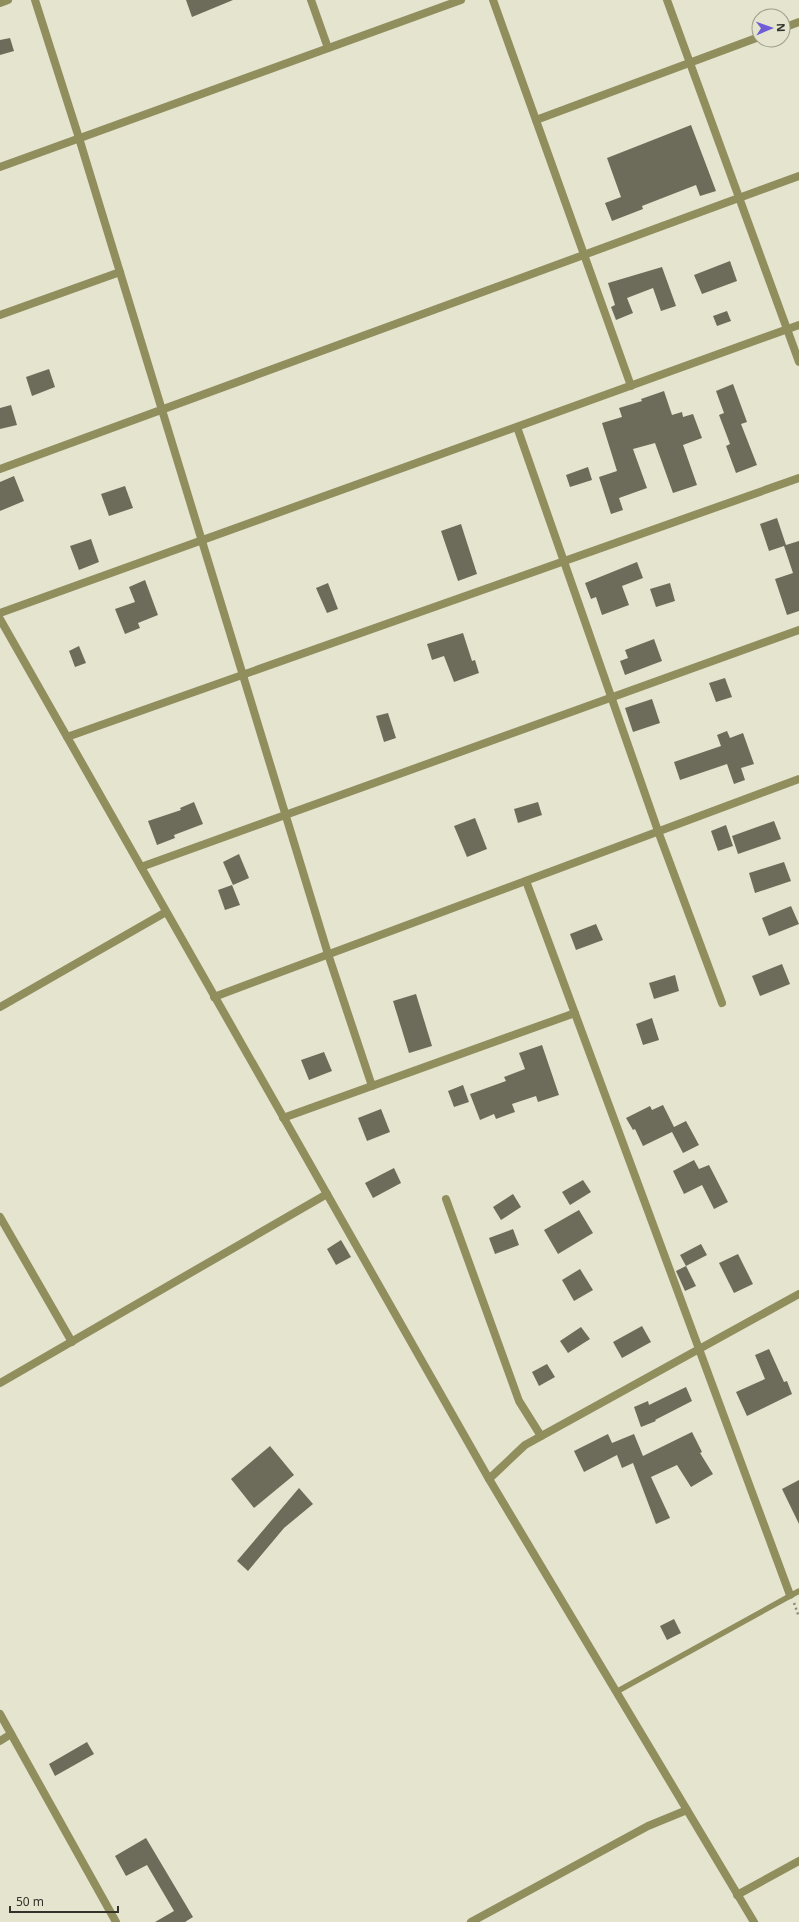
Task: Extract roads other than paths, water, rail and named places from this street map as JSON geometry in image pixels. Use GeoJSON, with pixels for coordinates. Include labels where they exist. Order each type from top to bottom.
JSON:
{"type":"FeatureCollection","features":[{"type":"Feature","properties":{"kind":"street"},"geometry":{"type":"LineString","coordinates":[[0,3],[8,0]]}},
{"type":"Feature","properties":{"kind":"street"},"geometry":{"type":"LineString","coordinates":[[35,0],[80,138],[328,954],[372,1086]]}},
{"type":"Feature","properties":{"kind":"street"},"geometry":{"type":"LineString","coordinates":[[311,0],[328,48]]}},
{"type":"Feature","properties":{"kind":"street"},"geometry":{"type":"LineString","coordinates":[[0,167],[461,0]]}},
{"type":"Feature","properties":{"kind":"street"},"geometry":{"type":"LineString","coordinates":[[493,0],[631,386]]}},
{"type":"Feature","properties":{"kind":"street"},"geometry":{"type":"LineString","coordinates":[[667,0],[799,362]]}},
{"type":"Feature","properties":{"kind":"street"},"geometry":{"type":"LineString","coordinates":[[536,120],[751,40]]}},
{"type":"Feature","properties":{"kind":"street"},"geometry":{"type":"LineString","coordinates":[[0,470],[799,176]]}},
{"type":"Feature","properties":{"kind":"street"},"geometry":{"type":"LineString","coordinates":[[0,314],[120,272]]}},
{"type":"Feature","properties":{"kind":"street"},"geometry":{"type":"LineString","coordinates":[[0,613],[799,325]]}},
{"type":"Feature","properties":{"kind":"street"},"geometry":{"type":"LineString","coordinates":[[517,427],[658,831],[722,1003]]}},
{"type":"Feature","properties":{"kind":"street"},"geometry":{"type":"LineString","coordinates":[[67,736],[799,478]]}},
{"type":"Feature","properties":{"kind":"street"},"geometry":{"type":"LineString","coordinates":[[0,619],[489,1479],[754,1922]]}},
{"type":"Feature","properties":{"kind":"street"},"geometry":{"type":"LineString","coordinates":[[141,867],[799,630]]}},
{"type":"Feature","properties":{"kind":"street"},"geometry":{"type":"LineString","coordinates":[[214,997],[798,780]]}},
{"type":"Feature","properties":{"kind":"street"},"geometry":{"type":"LineString","coordinates":[[526,881],[790,1595]]}},
{"type":"Feature","properties":{"kind":"street"},"geometry":{"type":"LineString","coordinates":[[0,1007],[166,912]]}},
{"type":"Feature","properties":{"kind":"street"},"geometry":{"type":"LineString","coordinates":[[283,1118],[575,1013]]}},
{"type":"Feature","properties":{"kind":"street"},"geometry":{"type":"LineString","coordinates":[[0,1383],[327,1194]]}},
{"type":"Feature","properties":{"kind":"street"},"geometry":{"type":"LineString","coordinates":[[446,1199],[519,1401],[541,1436]]}},
{"type":"Feature","properties":{"kind":"street"},"geometry":{"type":"LineString","coordinates":[[0,1217],[72,1342]]}},
{"type":"Feature","properties":{"kind":"street"},"geometry":{"type":"LineString","coordinates":[[489,1479],[525,1445],[700,1350],[799,1294]]}},
{"type":"Feature","properties":{"kind":"street"},"geometry":{"type":"LineString","coordinates":[[0,1714],[116,1922]]}},
{"type":"Feature","properties":{"kind":"street"},"geometry":{"type":"LineString","coordinates":[[0,1741],[12,1734]]}},
{"type":"Feature","properties":{"kind":"street"},"geometry":{"type":"LineString","coordinates":[[470,1922],[648,1826],[687,1810]]}},
{"type":"Feature","properties":{"kind":"street"},"geometry":{"type":"LineString","coordinates":[[737,1895],[799,1861]]}},
{"type":"Feature","properties":{"kind":"lane"},"geometry":{"type":"LineString","coordinates":[[616,1692],[799,1591]]}}]}
